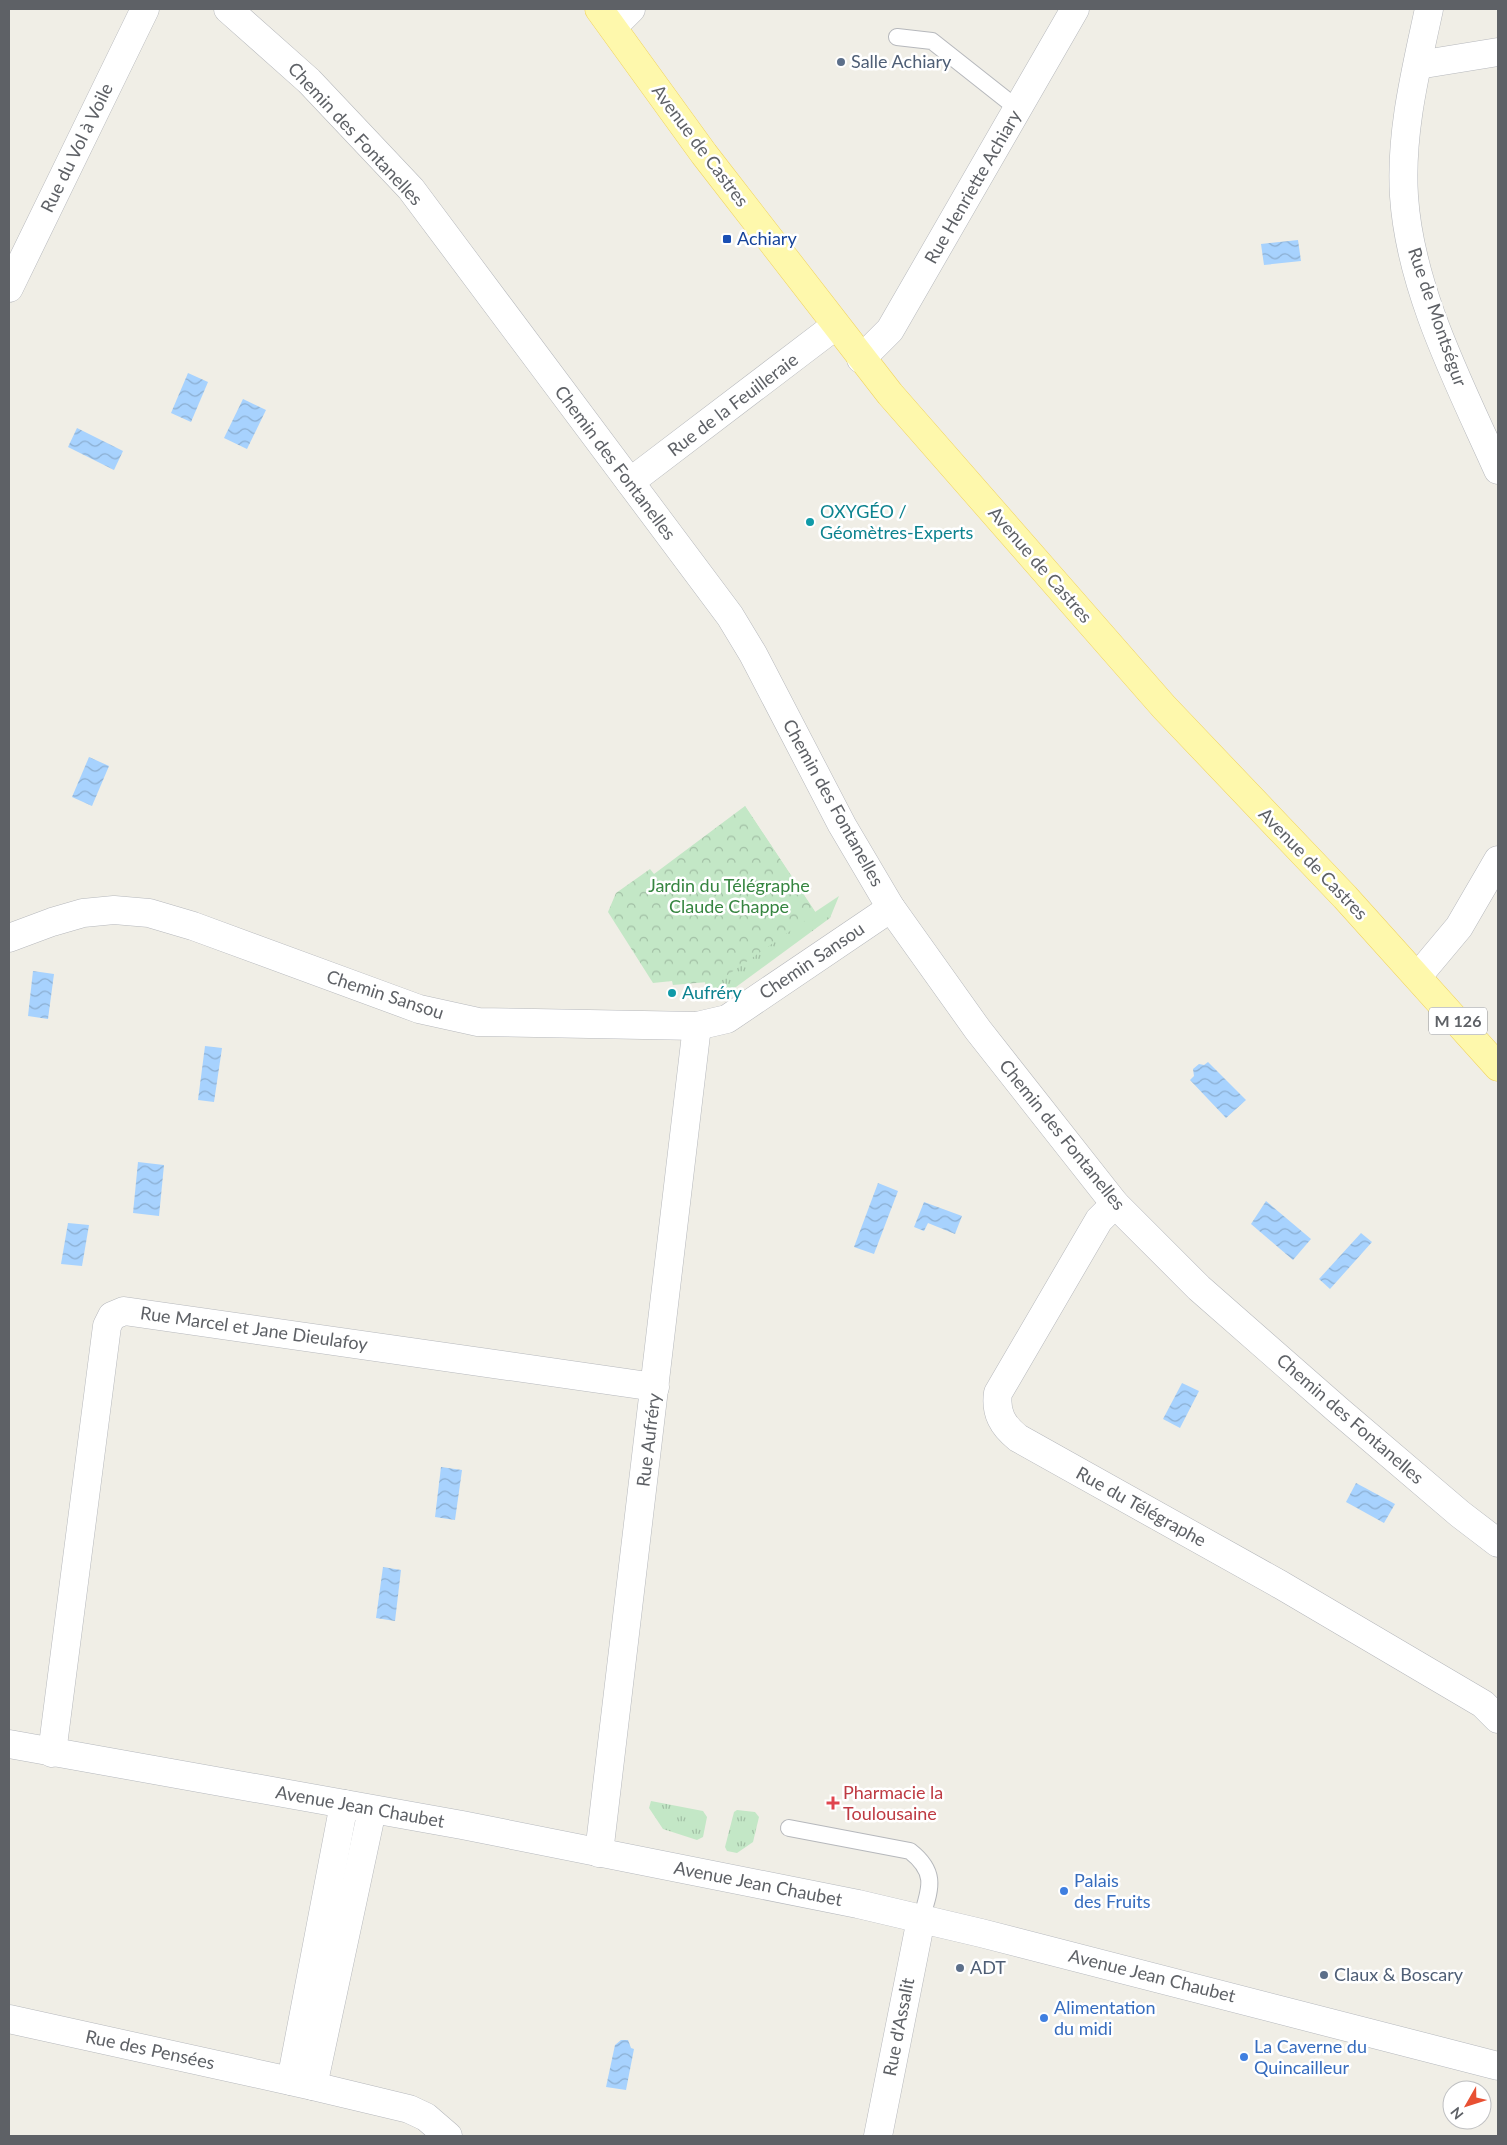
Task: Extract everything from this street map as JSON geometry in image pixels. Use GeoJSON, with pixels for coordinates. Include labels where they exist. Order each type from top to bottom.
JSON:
{"type":"FeatureCollection","features":[{"type":"Feature","properties":{"kind":"main road","name":"Avenue de Castres"},"geometry":{"type":"LineString","coordinates":[[614,15],[704,154],[861,359],[1164,707],[1418,976],[1498,1066]]}},
{"type":"Feature","properties":{"kind":"street","name":"Rue du Vol à Voile"},"geometry":{"type":"LineString","coordinates":[[9,288],[145,9]]}},
{"type":"Feature","properties":{"kind":"street","name":"Chemin des Fontanelles"},"geometry":{"type":"LineString","coordinates":[[228,9],[309,81],[411,189],[730,616],[753,654],[842,825],[891,908],[978,1030],[1115,1204],[1199,1288],[1453,1508],[1498,1543]]}},
{"type":"Feature","properties":{"kind":"street","name":"Rue Henriette Achiary"},"geometry":{"type":"LineString","coordinates":[[861,359],[890,330],[1076,9]]}},
{"type":"Feature","properties":{"kind":"street","name":"Rue de Montségur"},"geometry":{"type":"LineString","coordinates":[[1429,9],[1409,105],[1405,148],[1404,196],[1410,244],[1448,358],[1498,470]]}},
{"type":"Feature","properties":{"kind":"street"},"geometry":{"type":"LineString","coordinates":[[1418,65],[1498,52]]}},
{"type":"Feature","properties":{"kind":"street","name":"Rue de la Feuilleraie"},"geometry":{"type":"LineString","coordinates":[[630,482],[836,326]]}},
{"type":"Feature","properties":{"kind":"street"},"geometry":{"type":"LineString","coordinates":[[1418,976],[1459,927],[1498,860]]}},
{"type":"Feature","properties":{"kind":"street","name":"Chemin Sansou"},"geometry":{"type":"LineString","coordinates":[[9,938],[83,914],[114,910],[149,913],[193,926],[419,1009],[478,1022],[698,1026],[727,1019],[891,908]]}},
{"type":"Feature","properties":{"kind":"street","name":"Rue Aufréry"},"geometry":{"type":"LineString","coordinates":[[599,1853],[698,1026]]}},
{"type":"Feature","properties":{"kind":"street","name":"Rue du Télégraphe"},"geometry":{"type":"LineString","coordinates":[[1115,1204],[1099,1220],[998,1393],[996,1405],[1006,1429],[1018,1438],[1332,1615],[1483,1704],[1498,1719]]}},
{"type":"Feature","properties":{"kind":"street","name":"Rue Marcel et Jane Dieulafoy"},"geometry":{"type":"LineString","coordinates":[[52,1753],[107,1326],[112,1316],[124,1311],[655,1387]]}},
{"type":"Feature","properties":{"kind":"street","name":"Avenue Jean Chaubet"},"geometry":{"type":"LineString","coordinates":[[9,1744],[462,1825],[858,1904],[1498,2066]]}},
{"type":"Feature","properties":{"kind":"street"},"geometry":{"type":"LineString","coordinates":[[302,2083],[344,1804]]}},
{"type":"Feature","properties":{"kind":"street"},"geometry":{"type":"LineString","coordinates":[[302,2083],[372,1810]]}},
{"type":"Feature","properties":{"kind":"street","name":"Rue d'Assalit"},"geometry":{"type":"LineString","coordinates":[[878,2136],[921,1919]]}},
{"type":"Feature","properties":{"kind":"street","name":"Rue des Pensées"},"geometry":{"type":"LineString","coordinates":[[9,2019],[302,2083],[409,2109],[426,2117],[448,2136]]}},
{"type":"Feature","properties":{"kind":"lane"},"geometry":{"type":"LineString","coordinates":[[897,37],[932,41],[1018,109]]}},
{"type":"Feature","properties":{"kind":"lane"},"geometry":{"type":"LineString","coordinates":[[789,1828],[910,1851],[925,1863],[931,1884],[921,1919]]}},
{"type":"Feature","properties":{"kind":"green space"},"geometry":{"type":"Polygon","coordinates":[[[745,806],[815,912],[839,896],[830,918],[736,987],[707,997],[705,982],[699,973],[745,806]]]}},
{"type":"Feature","properties":{"kind":"green space","name":"Jardin du Télégraphe Claude Chappe"},"geometry":{"type":"Polygon","coordinates":[[[745,806],[816,913],[719,981],[673,985],[672,981],[653,983],[608,912],[616,893],[650,869],[654,874],[745,806]]]}},
{"type":"Feature","properties":{"kind":"green space"},"geometry":{"type":"Polygon","coordinates":[[[651,1801],[703,1811],[707,1817],[703,1837],[697,1840],[663,1829],[649,1808],[651,1801]]]}},
{"type":"Feature","properties":{"kind":"green space"},"geometry":{"type":"Polygon","coordinates":[[[737,1810],[755,1812],[759,1817],[753,1842],[737,1853],[727,1851],[725,1847],[734,1812],[737,1810]]]}},
{"type":"Feature","properties":{"kind":"water"},"geometry":{"type":"Polygon","coordinates":[[[1298,240],[1301,261],[1264,265],[1261,244],[1298,240]]]}},
{"type":"Feature","properties":{"kind":"water"},"geometry":{"type":"Polygon","coordinates":[[[188,373],[208,382],[191,422],[171,413],[188,373]]]}},
{"type":"Feature","properties":{"kind":"water"},"geometry":{"type":"Polygon","coordinates":[[[243,399],[266,410],[247,449],[224,438],[243,399]]]}},
{"type":"Feature","properties":{"kind":"water"},"geometry":{"type":"Polygon","coordinates":[[[77,428],[123,451],[114,470],[68,447],[77,428]]]}},
{"type":"Feature","properties":{"kind":"water"},"geometry":{"type":"Polygon","coordinates":[[[89,757],[109,766],[92,806],[72,797],[89,757]]]}},
{"type":"Feature","properties":{"kind":"water"},"geometry":{"type":"Polygon","coordinates":[[[33,971],[54,974],[48,1019],[28,1016],[33,971]]]}},
{"type":"Feature","properties":{"kind":"water"},"geometry":{"type":"Polygon","coordinates":[[[205,1046],[222,1048],[214,1102],[198,1100],[205,1046]]]}},
{"type":"Feature","properties":{"kind":"water"},"geometry":{"type":"Polygon","coordinates":[[[1208,1062],[1246,1100],[1226,1118],[1190,1080],[1194,1076],[1193,1069],[1199,1064],[1204,1065],[1208,1062]]]}},
{"type":"Feature","properties":{"kind":"water"},"geometry":{"type":"Polygon","coordinates":[[[138,1162],[164,1165],[159,1216],[133,1213],[138,1162]]]}},
{"type":"Feature","properties":{"kind":"water"},"geometry":{"type":"Polygon","coordinates":[[[878,1183],[898,1191],[874,1254],[854,1247],[878,1183]]]}},
{"type":"Feature","properties":{"kind":"water"},"geometry":{"type":"Polygon","coordinates":[[[1266,1201],[1311,1239],[1293,1260],[1251,1224],[1266,1201]]]}},
{"type":"Feature","properties":{"kind":"water"},"geometry":{"type":"Polygon","coordinates":[[[924,1202],[962,1216],[955,1234],[928,1223],[924,1231],[914,1227],[924,1202]]]}},
{"type":"Feature","properties":{"kind":"water"},"geometry":{"type":"Polygon","coordinates":[[[68,1223],[89,1225],[82,1266],[61,1264],[68,1223]]]}},
{"type":"Feature","properties":{"kind":"water"},"geometry":{"type":"Polygon","coordinates":[[[1361,1233],[1372,1242],[1330,1289],[1319,1279],[1361,1233]]]}},
{"type":"Feature","properties":{"kind":"water"},"geometry":{"type":"Polygon","coordinates":[[[1182,1383],[1199,1391],[1180,1428],[1163,1419],[1182,1383]]]}},
{"type":"Feature","properties":{"kind":"water"},"geometry":{"type":"Polygon","coordinates":[[[441,1467],[462,1470],[455,1520],[435,1517],[441,1467]]]}},
{"type":"Feature","properties":{"kind":"water"},"geometry":{"type":"Polygon","coordinates":[[[1356,1483],[1395,1504],[1384,1523],[1346,1502],[1356,1483]]]}},
{"type":"Feature","properties":{"kind":"water"},"geometry":{"type":"Polygon","coordinates":[[[383,1567],[401,1570],[395,1621],[376,1618],[383,1567]]]}},
{"type":"Feature","properties":{"kind":"water"},"geometry":{"type":"Polygon","coordinates":[[[621,2040],[628,2040],[631,2048],[634,2049],[626,2090],[606,2087],[615,2045],[621,2040]]]}},
{"type":"Feature","properties":{"kind":"place","name":"Salle Achiary"},"geometry":{"type":"Point","coordinates":[841,62]}},
{"type":"Feature","properties":{"kind":"place","name":"Achiary"},"geometry":{"type":"Point","coordinates":[727,239]}},
{"type":"Feature","properties":{"kind":"place","name":"OXYGÉO / Géomètres-Experts"},"geometry":{"type":"Point","coordinates":[810,522]}},
{"type":"Feature","properties":{"kind":"place","name":"Aufréry"},"geometry":{"type":"Point","coordinates":[672,993]}},
{"type":"Feature","properties":{"kind":"place","name":"Pharmacie la Toulousaine"},"geometry":{"type":"Point","coordinates":[833,1803]}},
{"type":"Feature","properties":{"kind":"place","name":"Palais des Fruits"},"geometry":{"type":"Point","coordinates":[1064,1891]}},
{"type":"Feature","properties":{"kind":"place","name":"ADT"},"geometry":{"type":"Point","coordinates":[960,1968]}},
{"type":"Feature","properties":{"kind":"place","name":"Claux & Boscary"},"geometry":{"type":"Point","coordinates":[1324,1975]}},
{"type":"Feature","properties":{"kind":"place","name":"Alimentation du midi"},"geometry":{"type":"Point","coordinates":[1044,2018]}},
{"type":"Feature","properties":{"kind":"place","name":"La Caverne du Quincailleur"},"geometry":{"type":"Point","coordinates":[1244,2057]}}]}
